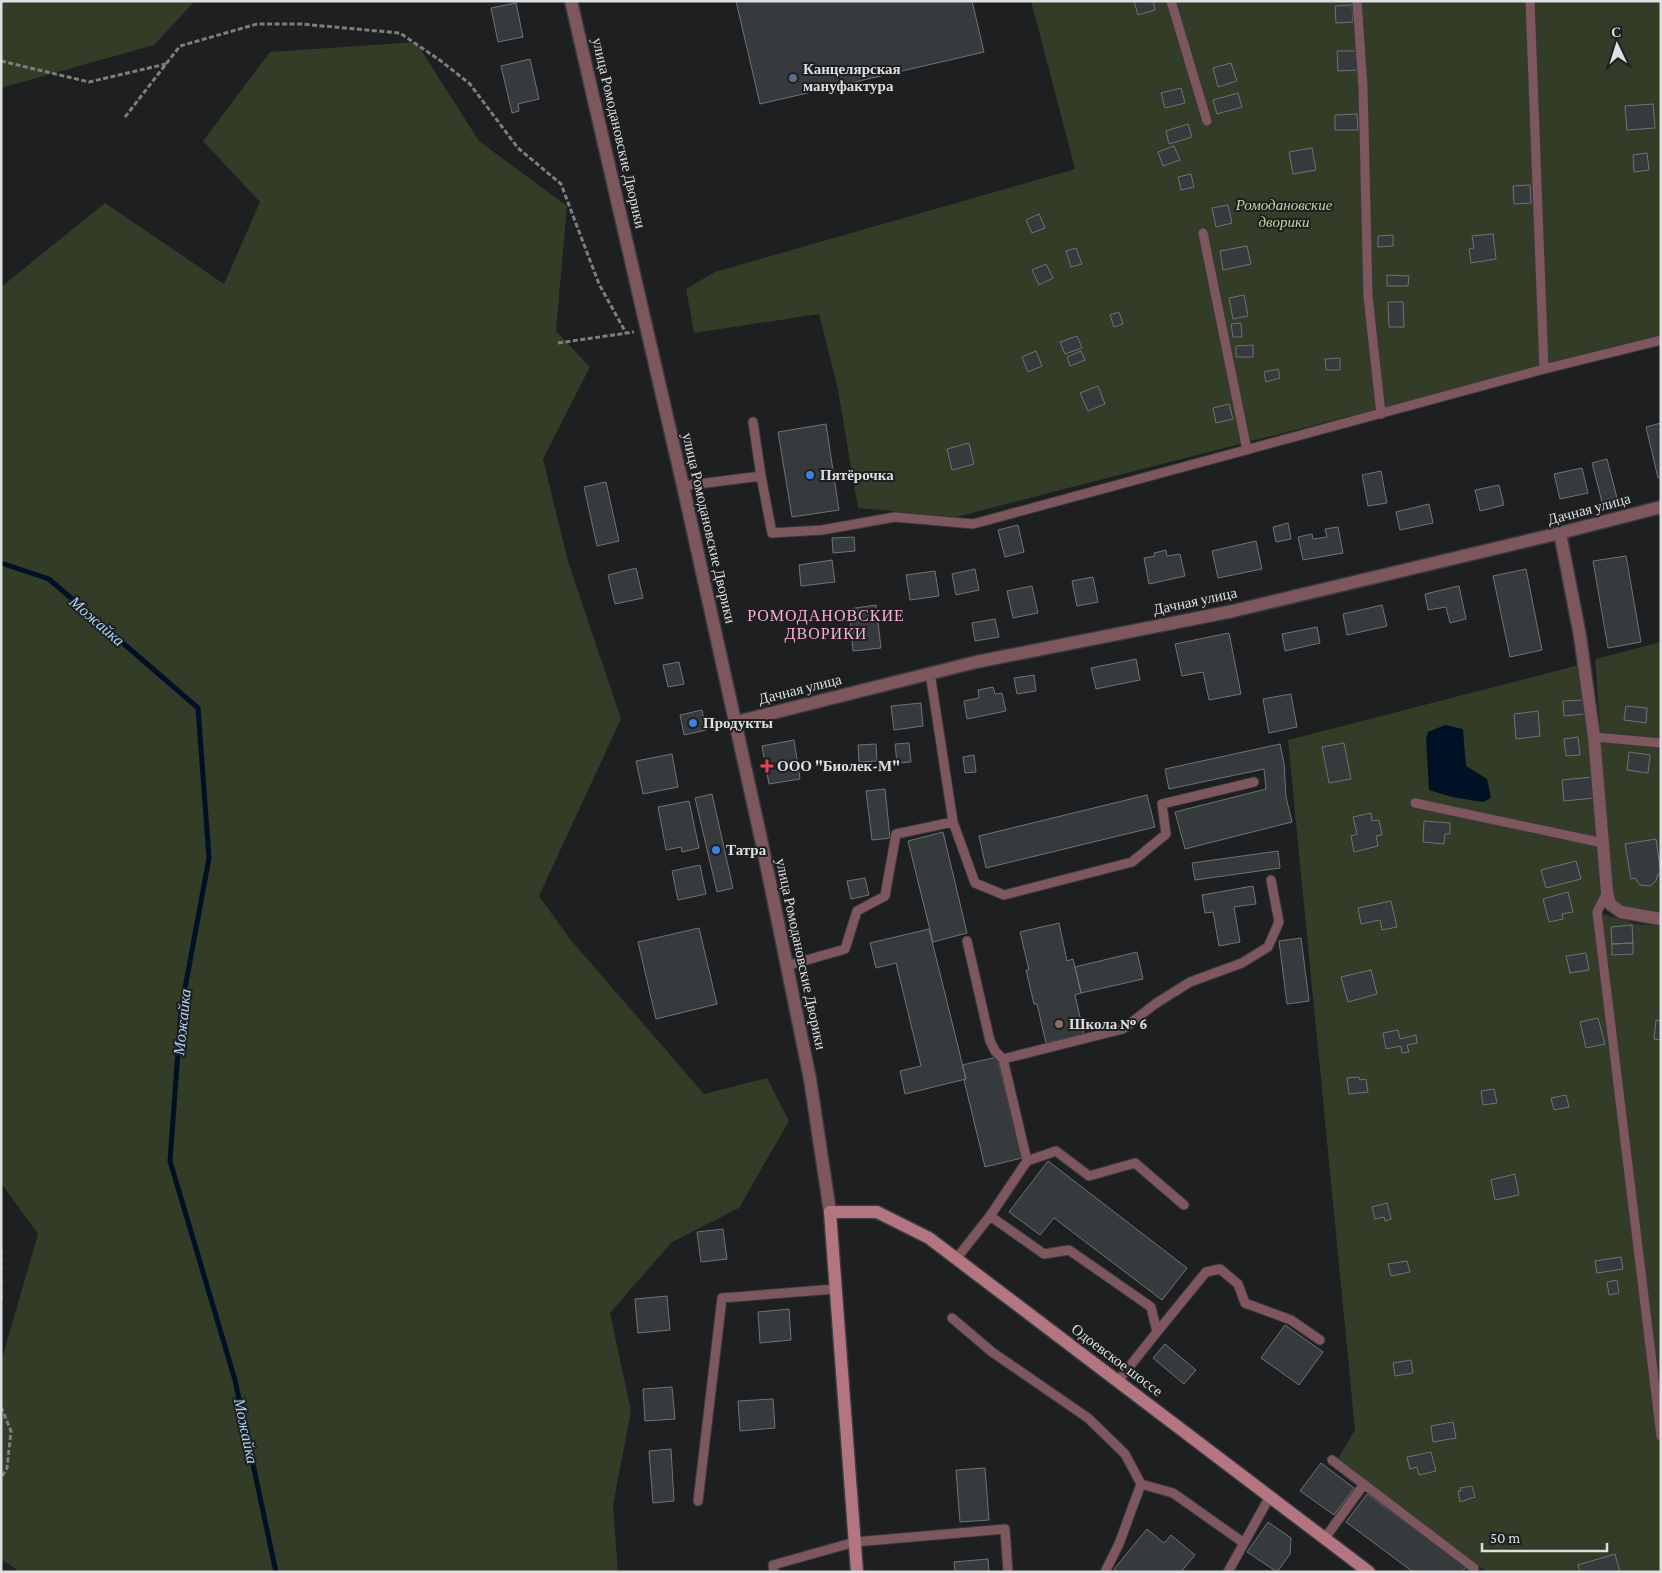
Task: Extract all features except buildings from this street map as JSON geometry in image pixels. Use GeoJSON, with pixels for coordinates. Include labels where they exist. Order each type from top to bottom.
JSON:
{"type":"FeatureCollection","features":[{"type":"Feature","properties":{"kind":"main road","name":"Одоевское шоссе"},"geometry":{"type":"LineString","coordinates":[[830,1212],[877,1212],[928,1238],[1365,1570]]}},
{"type":"Feature","properties":{"kind":"main road"},"geometry":{"type":"LineString","coordinates":[[830,1212],[857,1572]]}},
{"type":"Feature","properties":{"kind":"street","name":"улица Ромодановские Дворики"},"geometry":{"type":"LineString","coordinates":[[571,1],[684,486],[736,722],[810,1079],[830,1212]]}},
{"type":"Feature","properties":{"kind":"street","name":"Дачная улица"},"geometry":{"type":"LineString","coordinates":[[736,722],[976,662],[1233,611],[1661,507]]}},
{"type":"Feature","properties":{"kind":"street"},"geometry":{"type":"LineString","coordinates":[[1560,533],[1580,636],[1594,737],[1610,904],[1621,912],[1661,919]]}},
{"type":"Feature","properties":{"kind":"lane"},"geometry":{"type":"LineString","coordinates":[[1171,1],[1207,121]]}},
{"type":"Feature","properties":{"kind":"lane"},"geometry":{"type":"LineString","coordinates":[[1357,1],[1363,87],[1368,296],[1380,414]]}},
{"type":"Feature","properties":{"kind":"lane"},"geometry":{"type":"LineString","coordinates":[[1530,1],[1544,368]]}},
{"type":"Feature","properties":{"kind":"lane"},"geometry":{"type":"LineString","coordinates":[[1203,233],[1247,450]]}},
{"type":"Feature","properties":{"kind":"lane"},"geometry":{"type":"LineString","coordinates":[[753,422],[772,533],[822,530],[895,517],[973,524],[1544,368],[1661,340]]}},
{"type":"Feature","properties":{"kind":"lane"},"geometry":{"type":"LineString","coordinates":[[684,486],[761,476]]}},
{"type":"Feature","properties":{"kind":"lane"},"geometry":{"type":"LineString","coordinates":[[930,673],[953,822],[975,883],[1004,894],[1132,862],[1166,834],[1162,804],[1254,782]]}},
{"type":"Feature","properties":{"kind":"lane"},"geometry":{"type":"LineString","coordinates":[[1594,737],[1661,743]]}},
{"type":"Feature","properties":{"kind":"lane"},"geometry":{"type":"LineString","coordinates":[[1415,803],[1603,843]]}},
{"type":"Feature","properties":{"kind":"lane"},"geometry":{"type":"LineString","coordinates":[[786,966],[845,949],[857,911],[885,896],[896,834],[953,822]]}},
{"type":"Feature","properties":{"kind":"lane"},"geometry":{"type":"LineString","coordinates":[[1003,1059],[1123,1029],[1155,1004],[1190,982],[1242,963],[1268,947],[1279,922],[1272,880]]}},
{"type":"Feature","properties":{"kind":"lane"},"geometry":{"type":"LineString","coordinates":[[1608,892],[1597,912],[1661,1436]]}},
{"type":"Feature","properties":{"kind":"lane"},"geometry":{"type":"LineString","coordinates":[[967,941],[990,1041],[995,1051],[1003,1059],[1027,1162]]}},
{"type":"Feature","properties":{"kind":"lane"},"geometry":{"type":"LineString","coordinates":[[956,1258],[990,1216],[1027,1162],[1056,1150],[1089,1176],[1135,1163],[1184,1205]]}},
{"type":"Feature","properties":{"kind":"lane"},"geometry":{"type":"LineString","coordinates":[[990,1216],[1044,1254],[1069,1250],[1151,1307],[1157,1332]]}},
{"type":"Feature","properties":{"kind":"lane"},"geometry":{"type":"LineString","coordinates":[[1118,1381],[1206,1272],[1220,1269],[1238,1284],[1245,1303],[1291,1320],[1320,1340]]}},
{"type":"Feature","properties":{"kind":"lane"},"geometry":{"type":"LineString","coordinates":[[698,1501],[722,1298],[835,1289]]}},
{"type":"Feature","properties":{"kind":"lane"},"geometry":{"type":"LineString","coordinates":[[952,1318],[992,1352],[1088,1418],[1125,1454],[1141,1484],[1119,1544],[1105,1572]]}},
{"type":"Feature","properties":{"kind":"lane"},"geometry":{"type":"LineString","coordinates":[[1332,1460],[1475,1570]]}},
{"type":"Feature","properties":{"kind":"lane"},"geometry":{"type":"LineString","coordinates":[[1141,1484],[1174,1492],[1244,1542]]}},
{"type":"Feature","properties":{"kind":"lane"},"geometry":{"type":"LineString","coordinates":[[1325,1538],[1364,1484]]}},
{"type":"Feature","properties":{"kind":"lane"},"geometry":{"type":"LineString","coordinates":[[1228,1572],[1270,1496]]}},
{"type":"Feature","properties":{"kind":"lane"},"geometry":{"type":"LineString","coordinates":[[774,1572],[773,1564],[855,1542],[1005,1529],[1008,1572]]}},
{"type":"Feature","properties":{"kind":"path"},"geometry":{"type":"LineString","coordinates":[[125,118],[180,46],[257,24],[301,24],[400,33],[470,84],[518,148],[561,184],[599,284],[626,333]]}},
{"type":"Feature","properties":{"kind":"path"},"geometry":{"type":"LineString","coordinates":[[1,61],[89,82],[166,64]]}},
{"type":"Feature","properties":{"kind":"path"},"geometry":{"type":"LineString","coordinates":[[558,343],[647,330]]}},
{"type":"Feature","properties":{"kind":"path"},"geometry":{"type":"LineString","coordinates":[[1,1250],[1,1300]]}},
{"type":"Feature","properties":{"kind":"path"},"geometry":{"type":"LineString","coordinates":[[1,1407],[11,1431],[7,1468],[1,1478]]}},
{"type":"Feature","properties":{"kind":"green space"},"geometry":{"type":"Polygon","coordinates":[[[1,1],[195,1],[154,45],[1,88],[1,1]]]}},
{"type":"Feature","properties":{"kind":"green space","name":"Ромодановские дворики"},"geometry":{"type":"Polygon","coordinates":[[[1031,1],[1661,1],[1661,336],[956,517],[858,508],[837,385],[819,314],[694,333],[686,289],[715,272],[1075,169],[1031,1]]]}},
{"type":"Feature","properties":{"kind":"green space"},"geometry":{"type":"Polygon","coordinates":[[[416,42],[479,141],[567,206],[556,331],[590,367],[543,459],[568,561],[621,719],[539,896],[570,939],[704,1094],[767,1078],[789,1121],[739,1208],[672,1242],[610,1313],[631,1411],[613,1505],[618,1572],[20,1572],[1,1559],[1,1362],[38,1234],[1,1183],[1,287],[105,203],[224,284],[260,202],[203,141],[270,52],[416,42]]]}},
{"type":"Feature","properties":{"kind":"green space"},"geometry":{"type":"Polygon","coordinates":[[[1661,642],[1661,911],[1623,906],[1617,900],[1612,887],[1595,659],[1661,642]]]}},
{"type":"Feature","properties":{"kind":"green space"},"geometry":{"type":"Polygon","coordinates":[[[1579,665],[1586,697],[1603,914],[1636,924],[1661,926],[1661,1572],[1487,1572],[1364,1484],[1333,1467],[1355,1430],[1288,740],[1579,665]]]}},
{"type":"Feature","properties":{"kind":"water"},"geometry":{"type":"Polygon","coordinates":[[[1445,725],[1463,729],[1466,766],[1487,779],[1491,798],[1483,802],[1452,797],[1429,790],[1426,739],[1428,732],[1445,725]]]}},
{"type":"Feature","properties":{"kind":"waterway","name":"Можайка"},"geometry":{"type":"LineString","coordinates":[[1,563],[49,579],[198,708],[209,858],[181,1010],[170,1161],[235,1380],[276,1572]]}},
{"type":"Feature","properties":{"kind":"place","name":"Канцелярская мануфактура"},"geometry":{"type":"Point","coordinates":[793,78]}},
{"type":"Feature","properties":{"kind":"place","name":"Пятёрочка"},"geometry":{"type":"Point","coordinates":[810,475]}},
{"type":"Feature","properties":{"kind":"place","name":"Продукты"},"geometry":{"type":"Point","coordinates":[693,723]}},
{"type":"Feature","properties":{"kind":"place","name":"ООО \"Биолек-М\""},"geometry":{"type":"Point","coordinates":[767,766]}},
{"type":"Feature","properties":{"kind":"place","name":"Татра"},"geometry":{"type":"Point","coordinates":[716,850]}},
{"type":"Feature","properties":{"kind":"place","name":"Школа № 6"},"geometry":{"type":"Point","coordinates":[1059,1024]}},
{"type":"Feature","properties":{"kind":"district","name":"РОМОДАНОВСКИЕ ДВОРИКИ"},"geometry":{"type":"Point","coordinates":[826,624]}}]}
